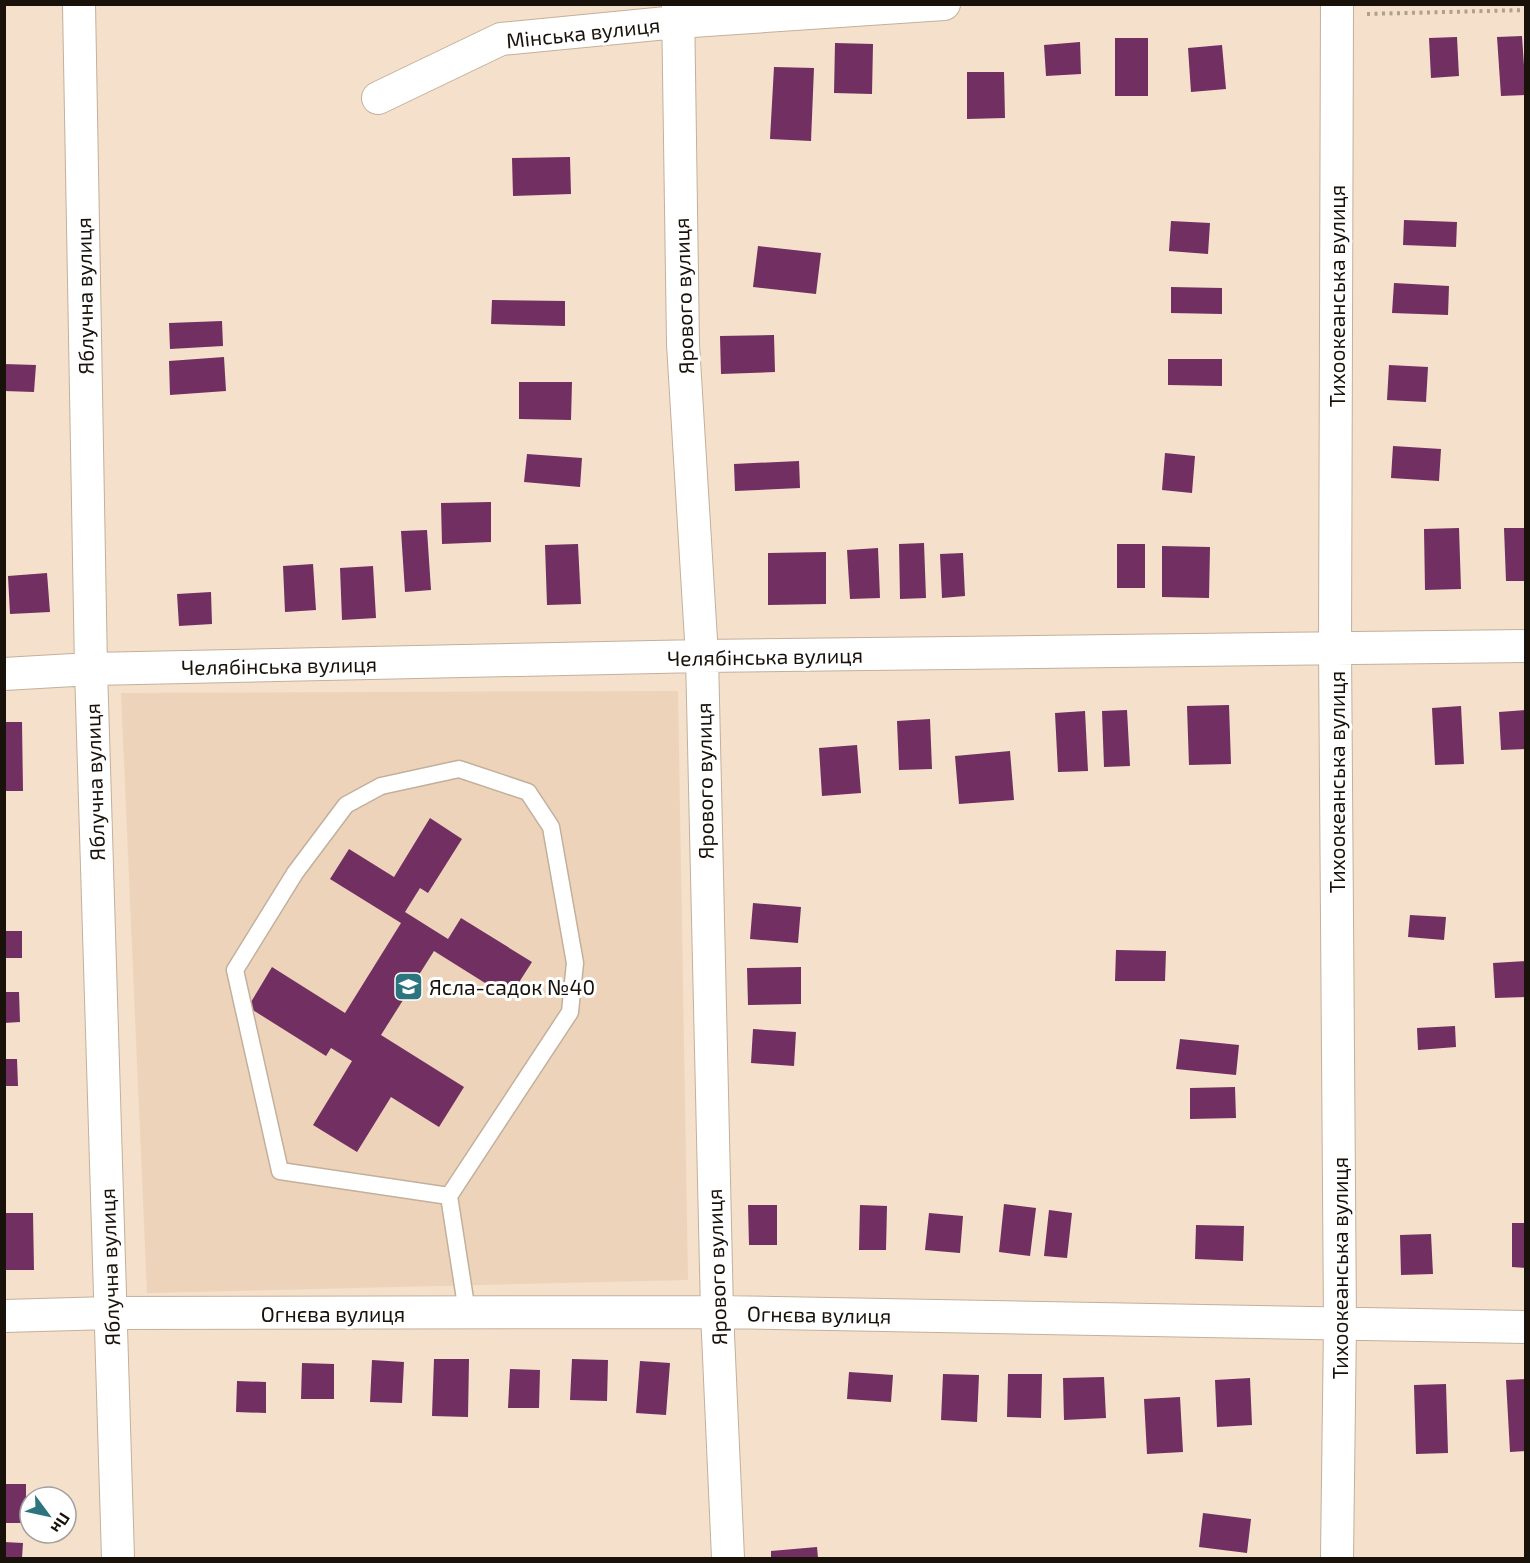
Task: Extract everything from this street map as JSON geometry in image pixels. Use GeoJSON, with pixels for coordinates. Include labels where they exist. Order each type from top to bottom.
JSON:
{"type":"FeatureCollection","features":[{"type":"Feature","properties":{"kind":"street","name":"Яблучна вулиця"},"geometry":{"type":"LineString","coordinates":[[79,4],[91,669],[118,1558]]}},
{"type":"Feature","properties":{"kind":"street","name":"Мінська вулиця"},"geometry":{"type":"LineString","coordinates":[[378,98],[501,39],[678,13],[944,4]]}},
{"type":"Feature","properties":{"kind":"street","name":"Тихоокеанська вулиця"},"geometry":{"type":"LineString","coordinates":[[1337,10],[1335,648],[1340,1324],[1337,1558]]}},
{"type":"Feature","properties":{"kind":"street","name":"Ярового вулиця"},"geometry":{"type":"LineString","coordinates":[[678,13],[683,344],[702,656],[717,1312],[728,1558]]}},
{"type":"Feature","properties":{"kind":"street","name":"Челябінська вулиця"},"geometry":{"type":"LineString","coordinates":[[4,674],[91,669],[702,656],[1526,646]]}},
{"type":"Feature","properties":{"kind":"street","name":"Огнєва вулиця"},"geometry":{"type":"LineString","coordinates":[[4,1316],[110,1313],[717,1312],[1526,1327]]}},
{"type":"Feature","properties":{"kind":"lane"},"geometry":{"type":"LineString","coordinates":[[449,1196],[279,1171],[235,970],[296,873],[346,805],[381,786],[459,769],[528,792],[551,827],[575,963],[570,1012],[449,1196],[467,1312]]}},
{"type":"Feature","properties":{"kind":"path"},"geometry":{"type":"LineString","coordinates":[[1337,10],[1526,10]]}},
{"type":"Feature","properties":{"kind":"shaded area","name":"Ясла-садок №40"},"geometry":{"type":"Polygon","coordinates":[[[678,691],[688,1280],[147,1293],[121,693],[678,691]]]}},
{"type":"Feature","properties":{"kind":"building"},"geometry":{"type":"Polygon","coordinates":[[[1522,36],[1526,95],[1501,96],[1497,37],[1522,36]]]}},
{"type":"Feature","properties":{"kind":"building"},"geometry":{"type":"Polygon","coordinates":[[[1457,37],[1459,76],[1431,78],[1429,38],[1457,37]]]}},
{"type":"Feature","properties":{"kind":"building"},"geometry":{"type":"Polygon","coordinates":[[[1115,38],[1148,38],[1148,96],[1115,96],[1115,38]]]}},
{"type":"Feature","properties":{"kind":"building"},"geometry":{"type":"Polygon","coordinates":[[[1080,42],[1081,74],[1046,76],[1044,45],[1080,42]]]}},
{"type":"Feature","properties":{"kind":"building"},"geometry":{"type":"Polygon","coordinates":[[[835,43],[873,44],[872,94],[834,93],[835,43]]]}},
{"type":"Feature","properties":{"kind":"building"},"geometry":{"type":"Polygon","coordinates":[[[1222,45],[1226,89],[1191,92],[1188,48],[1222,45]]]}},
{"type":"Feature","properties":{"kind":"building"},"geometry":{"type":"Polygon","coordinates":[[[774,67],[814,68],[811,141],[770,139],[774,67]]]}},
{"type":"Feature","properties":{"kind":"building"},"geometry":{"type":"Polygon","coordinates":[[[967,72],[1004,72],[1005,118],[967,119],[967,72]]]}},
{"type":"Feature","properties":{"kind":"building"},"geometry":{"type":"Polygon","coordinates":[[[570,157],[571,194],[513,196],[512,158],[570,157]]]}},
{"type":"Feature","properties":{"kind":"building"},"geometry":{"type":"Polygon","coordinates":[[[1404,220],[1457,222],[1456,247],[1403,245],[1404,220]]]}},
{"type":"Feature","properties":{"kind":"building"},"geometry":{"type":"Polygon","coordinates":[[[1171,221],[1210,223],[1208,254],[1169,251],[1171,221]]]}},
{"type":"Feature","properties":{"kind":"building"},"geometry":{"type":"Polygon","coordinates":[[[758,246],[821,253],[816,294],[753,287],[758,246]]]}},
{"type":"Feature","properties":{"kind":"building"},"geometry":{"type":"Polygon","coordinates":[[[1394,283],[1449,286],[1448,315],[1392,313],[1394,283]]]}},
{"type":"Feature","properties":{"kind":"building"},"geometry":{"type":"Polygon","coordinates":[[[1171,287],[1222,288],[1222,314],[1171,313],[1171,287]]]}},
{"type":"Feature","properties":{"kind":"building"},"geometry":{"type":"Polygon","coordinates":[[[492,300],[565,301],[565,326],[491,324],[492,300]]]}},
{"type":"Feature","properties":{"kind":"building"},"geometry":{"type":"Polygon","coordinates":[[[222,321],[223,346],[170,349],[169,323],[222,321]]]}},
{"type":"Feature","properties":{"kind":"building"},"geometry":{"type":"Polygon","coordinates":[[[774,335],[775,372],[721,374],[720,336],[774,335]]]}},
{"type":"Feature","properties":{"kind":"building"},"geometry":{"type":"Polygon","coordinates":[[[224,357],[226,391],[170,395],[169,361],[224,357]]]}},
{"type":"Feature","properties":{"kind":"building"},"geometry":{"type":"Polygon","coordinates":[[[1168,359],[1222,359],[1222,386],[1168,385],[1168,359]]]}},
{"type":"Feature","properties":{"kind":"building"},"geometry":{"type":"Polygon","coordinates":[[[4,364],[36,365],[34,392],[4,391],[4,364]]]}},
{"type":"Feature","properties":{"kind":"building"},"geometry":{"type":"Polygon","coordinates":[[[1389,365],[1428,367],[1426,402],[1387,400],[1389,365]]]}},
{"type":"Feature","properties":{"kind":"building"},"geometry":{"type":"Polygon","coordinates":[[[519,382],[572,382],[571,420],[519,419],[519,382]]]}},
{"type":"Feature","properties":{"kind":"building"},"geometry":{"type":"Polygon","coordinates":[[[1393,446],[1441,449],[1439,481],[1391,478],[1393,446]]]}},
{"type":"Feature","properties":{"kind":"building"},"geometry":{"type":"Polygon","coordinates":[[[1165,453],[1195,456],[1192,493],[1162,490],[1165,453]]]}},
{"type":"Feature","properties":{"kind":"building"},"geometry":{"type":"Polygon","coordinates":[[[527,454],[582,458],[580,487],[524,482],[527,454]]]}},
{"type":"Feature","properties":{"kind":"building"},"geometry":{"type":"Polygon","coordinates":[[[799,461],[800,488],[735,491],[734,464],[799,461]]]}},
{"type":"Feature","properties":{"kind":"building"},"geometry":{"type":"Polygon","coordinates":[[[491,502],[491,542],[442,544],[441,503],[491,502]]]}},
{"type":"Feature","properties":{"kind":"building"},"geometry":{"type":"Polygon","coordinates":[[[1459,528],[1461,589],[1425,590],[1424,529],[1459,528]]]}},
{"type":"Feature","properties":{"kind":"building"},"geometry":{"type":"Polygon","coordinates":[[[1504,528],[1526,528],[1526,581],[1506,581],[1504,528]]]}},
{"type":"Feature","properties":{"kind":"building"},"geometry":{"type":"Polygon","coordinates":[[[427,530],[431,590],[405,592],[401,531],[427,530]]]}},
{"type":"Feature","properties":{"kind":"building"},"geometry":{"type":"Polygon","coordinates":[[[924,543],[926,598],[900,599],[899,544],[924,543]]]}},
{"type":"Feature","properties":{"kind":"building"},"geometry":{"type":"Polygon","coordinates":[[[578,544],[581,604],[547,605],[545,545],[578,544]]]}},
{"type":"Feature","properties":{"kind":"building"},"geometry":{"type":"Polygon","coordinates":[[[1117,544],[1145,544],[1145,588],[1117,588],[1117,544]]]}},
{"type":"Feature","properties":{"kind":"building"},"geometry":{"type":"Polygon","coordinates":[[[1162,546],[1210,547],[1209,598],[1162,597],[1162,546]]]}},
{"type":"Feature","properties":{"kind":"building"},"geometry":{"type":"Polygon","coordinates":[[[878,548],[880,598],[850,599],[847,550],[878,548]]]}},
{"type":"Feature","properties":{"kind":"building"},"geometry":{"type":"Polygon","coordinates":[[[826,552],[826,604],[768,605],[768,553],[826,552]]]}},
{"type":"Feature","properties":{"kind":"building"},"geometry":{"type":"Polygon","coordinates":[[[963,553],[965,596],[942,598],[940,554],[963,553]]]}},
{"type":"Feature","properties":{"kind":"building"},"geometry":{"type":"Polygon","coordinates":[[[313,564],[316,610],[285,612],[283,566],[313,564]]]}},
{"type":"Feature","properties":{"kind":"building"},"geometry":{"type":"Polygon","coordinates":[[[373,566],[376,618],[342,620],[340,568],[373,566]]]}},
{"type":"Feature","properties":{"kind":"building"},"geometry":{"type":"Polygon","coordinates":[[[47,573],[50,612],[10,614],[8,576],[47,573]]]}},
{"type":"Feature","properties":{"kind":"building"},"geometry":{"type":"Polygon","coordinates":[[[211,592],[212,624],[179,626],[177,594],[211,592]]]}},
{"type":"Feature","properties":{"kind":"building"},"geometry":{"type":"Polygon","coordinates":[[[1229,705],[1231,764],[1189,765],[1187,706],[1229,705]]]}},
{"type":"Feature","properties":{"kind":"building"},"geometry":{"type":"Polygon","coordinates":[[[1461,706],[1464,764],[1435,765],[1432,708],[1461,706]]]}},
{"type":"Feature","properties":{"kind":"building"},"geometry":{"type":"Polygon","coordinates":[[[1127,710],[1130,766],[1104,767],[1102,711],[1127,710]]]}},
{"type":"Feature","properties":{"kind":"building"},"geometry":{"type":"Polygon","coordinates":[[[1526,710],[1526,749],[1501,750],[1499,712],[1526,710]]]}},
{"type":"Feature","properties":{"kind":"building"},"geometry":{"type":"Polygon","coordinates":[[[1085,711],[1088,771],[1058,772],[1055,713],[1085,711]]]}},
{"type":"Feature","properties":{"kind":"building"},"geometry":{"type":"Polygon","coordinates":[[[930,719],[932,769],[899,770],[897,721],[930,719]]]}},
{"type":"Feature","properties":{"kind":"building"},"geometry":{"type":"Polygon","coordinates":[[[4,722],[22,722],[23,791],[4,791],[4,722]]]}},
{"type":"Feature","properties":{"kind":"building"},"geometry":{"type":"Polygon","coordinates":[[[857,745],[861,793],[822,796],[819,748],[857,745]]]}},
{"type":"Feature","properties":{"kind":"building"},"geometry":{"type":"Polygon","coordinates":[[[1010,751],[1014,800],[959,804],[955,756],[1010,751]]]}},
{"type":"Feature","properties":{"kind":"building"},"geometry":{"type":"Polygon","coordinates":[[[430,818],[462,839],[428,893],[420,888],[405,912],[448,939],[461,918],[532,962],[509,998],[434,951],[381,1035],[464,1087],[439,1127],[391,1097],[357,1152],[313,1125],[352,1061],[331,1048],[326,1056],[248,1007],[272,967],[345,1013],[401,923],[330,879],[349,849],[394,877],[430,818]]]}},
{"type":"Feature","properties":{"kind":"building"},"geometry":{"type":"Polygon","coordinates":[[[753,903],[801,907],[798,943],[750,939],[753,903]]]}},
{"type":"Feature","properties":{"kind":"building"},"geometry":{"type":"Polygon","coordinates":[[[1410,915],[1446,917],[1444,940],[1408,937],[1410,915]]]}},
{"type":"Feature","properties":{"kind":"building"},"geometry":{"type":"Polygon","coordinates":[[[4,931],[22,931],[22,958],[4,958],[4,931]]]}},
{"type":"Feature","properties":{"kind":"building"},"geometry":{"type":"Polygon","coordinates":[[[1116,950],[1166,951],[1165,981],[1115,981],[1116,950]]]}},
{"type":"Feature","properties":{"kind":"building"},"geometry":{"type":"Polygon","coordinates":[[[1526,961],[1526,997],[1495,998],[1493,963],[1526,961]]]}},
{"type":"Feature","properties":{"kind":"building"},"geometry":{"type":"Polygon","coordinates":[[[801,967],[801,1004],[748,1005],[747,968],[801,967]]]}},
{"type":"Feature","properties":{"kind":"building"},"geometry":{"type":"Polygon","coordinates":[[[4,992],[19,992],[20,1022],[4,1023],[4,992]]]}},
{"type":"Feature","properties":{"kind":"building"},"geometry":{"type":"Polygon","coordinates":[[[1455,1026],[1456,1047],[1418,1050],[1417,1028],[1455,1026]]]}},
{"type":"Feature","properties":{"kind":"building"},"geometry":{"type":"Polygon","coordinates":[[[753,1029],[796,1032],[794,1066],[751,1063],[753,1029]]]}},
{"type":"Feature","properties":{"kind":"building"},"geometry":{"type":"Polygon","coordinates":[[[1180,1039],[1239,1045],[1236,1075],[1176,1069],[1180,1039]]]}},
{"type":"Feature","properties":{"kind":"building"},"geometry":{"type":"Polygon","coordinates":[[[4,1059],[17,1059],[18,1086],[4,1086],[4,1059]]]}},
{"type":"Feature","properties":{"kind":"building"},"geometry":{"type":"Polygon","coordinates":[[[1235,1087],[1236,1118],[1190,1119],[1190,1088],[1235,1087]]]}},
{"type":"Feature","properties":{"kind":"building"},"geometry":{"type":"Polygon","coordinates":[[[1004,1204],[1036,1208],[1030,1256],[999,1252],[1004,1204]]]}},
{"type":"Feature","properties":{"kind":"building"},"geometry":{"type":"Polygon","coordinates":[[[748,1205],[777,1205],[777,1245],[749,1245],[748,1205]]]}},
{"type":"Feature","properties":{"kind":"building"},"geometry":{"type":"Polygon","coordinates":[[[860,1205],[887,1206],[886,1250],[859,1250],[860,1205]]]}},
{"type":"Feature","properties":{"kind":"building"},"geometry":{"type":"Polygon","coordinates":[[[1049,1210],[1072,1213],[1067,1258],[1044,1256],[1049,1210]]]}},
{"type":"Feature","properties":{"kind":"building"},"geometry":{"type":"Polygon","coordinates":[[[4,1213],[33,1213],[34,1270],[4,1270],[4,1213]]]}},
{"type":"Feature","properties":{"kind":"building"},"geometry":{"type":"Polygon","coordinates":[[[929,1213],[963,1216],[960,1253],[925,1250],[929,1213]]]}},
{"type":"Feature","properties":{"kind":"building"},"geometry":{"type":"Polygon","coordinates":[[[1512,1223],[1526,1223],[1526,1268],[1512,1267],[1512,1223]]]}},
{"type":"Feature","properties":{"kind":"building"},"geometry":{"type":"Polygon","coordinates":[[[1196,1225],[1244,1226],[1243,1261],[1195,1259],[1196,1225]]]}},
{"type":"Feature","properties":{"kind":"building"},"geometry":{"type":"Polygon","coordinates":[[[1431,1234],[1433,1274],[1401,1275],[1400,1235],[1431,1234]]]}},
{"type":"Feature","properties":{"kind":"building"},"geometry":{"type":"Polygon","coordinates":[[[434,1359],[469,1359],[468,1417],[432,1416],[434,1359]]]}},
{"type":"Feature","properties":{"kind":"building"},"geometry":{"type":"Polygon","coordinates":[[[572,1359],[608,1360],[607,1401],[570,1400],[572,1359]]]}},
{"type":"Feature","properties":{"kind":"building"},"geometry":{"type":"Polygon","coordinates":[[[372,1360],[404,1362],[402,1403],[370,1402],[372,1360]]]}},
{"type":"Feature","properties":{"kind":"building"},"geometry":{"type":"Polygon","coordinates":[[[640,1361],[670,1363],[666,1415],[636,1413],[640,1361]]]}},
{"type":"Feature","properties":{"kind":"building"},"geometry":{"type":"Polygon","coordinates":[[[302,1363],[334,1364],[334,1399],[301,1399],[302,1363]]]}},
{"type":"Feature","properties":{"kind":"building"},"geometry":{"type":"Polygon","coordinates":[[[510,1369],[540,1370],[539,1408],[508,1408],[510,1369]]]}},
{"type":"Feature","properties":{"kind":"building"},"geometry":{"type":"Polygon","coordinates":[[[849,1372],[893,1375],[891,1402],[847,1399],[849,1372]]]}},
{"type":"Feature","properties":{"kind":"building"},"geometry":{"type":"Polygon","coordinates":[[[943,1374],[979,1375],[977,1422],[941,1420],[943,1374]]]}},
{"type":"Feature","properties":{"kind":"building"},"geometry":{"type":"Polygon","coordinates":[[[1008,1374],[1042,1374],[1041,1418],[1007,1417],[1008,1374]]]}},
{"type":"Feature","properties":{"kind":"building"},"geometry":{"type":"Polygon","coordinates":[[[1104,1377],[1106,1418],[1064,1420],[1063,1378],[1104,1377]]]}},
{"type":"Feature","properties":{"kind":"building"},"geometry":{"type":"Polygon","coordinates":[[[1250,1378],[1252,1425],[1217,1427],[1215,1380],[1250,1378]]]}},
{"type":"Feature","properties":{"kind":"building"},"geometry":{"type":"Polygon","coordinates":[[[1526,1379],[1526,1451],[1510,1452],[1506,1380],[1526,1379]]]}},
{"type":"Feature","properties":{"kind":"building"},"geometry":{"type":"Polygon","coordinates":[[[237,1381],[266,1382],[266,1413],[236,1412],[237,1381]]]}},
{"type":"Feature","properties":{"kind":"building"},"geometry":{"type":"Polygon","coordinates":[[[1446,1384],[1448,1453],[1416,1454],[1414,1385],[1446,1384]]]}},
{"type":"Feature","properties":{"kind":"building"},"geometry":{"type":"Polygon","coordinates":[[[1180,1397],[1183,1452],[1147,1454],[1144,1399],[1180,1397]]]}},
{"type":"Feature","properties":{"kind":"building"},"geometry":{"type":"Polygon","coordinates":[[[4,1484],[26,1484],[18,1485],[18,1523],[4,1523],[4,1484]]]}},
{"type":"Feature","properties":{"kind":"building"},"geometry":{"type":"Polygon","coordinates":[[[1203,1513],[1251,1519],[1247,1553],[1199,1547],[1203,1513]]]}},
{"type":"Feature","properties":{"kind":"building"},"geometry":{"type":"Polygon","coordinates":[[[4,1542],[23,1545],[22,1558],[4,1558],[4,1542]]]}},
{"type":"Feature","properties":{"kind":"building"},"geometry":{"type":"Polygon","coordinates":[[[817,1547],[818,1558],[771,1558],[771,1551],[817,1547]]]}},
{"type":"Feature","properties":{"kind":"place","name":"Ясла-садок №40"},"geometry":{"type":"Point","coordinates":[408,986]}}]}
